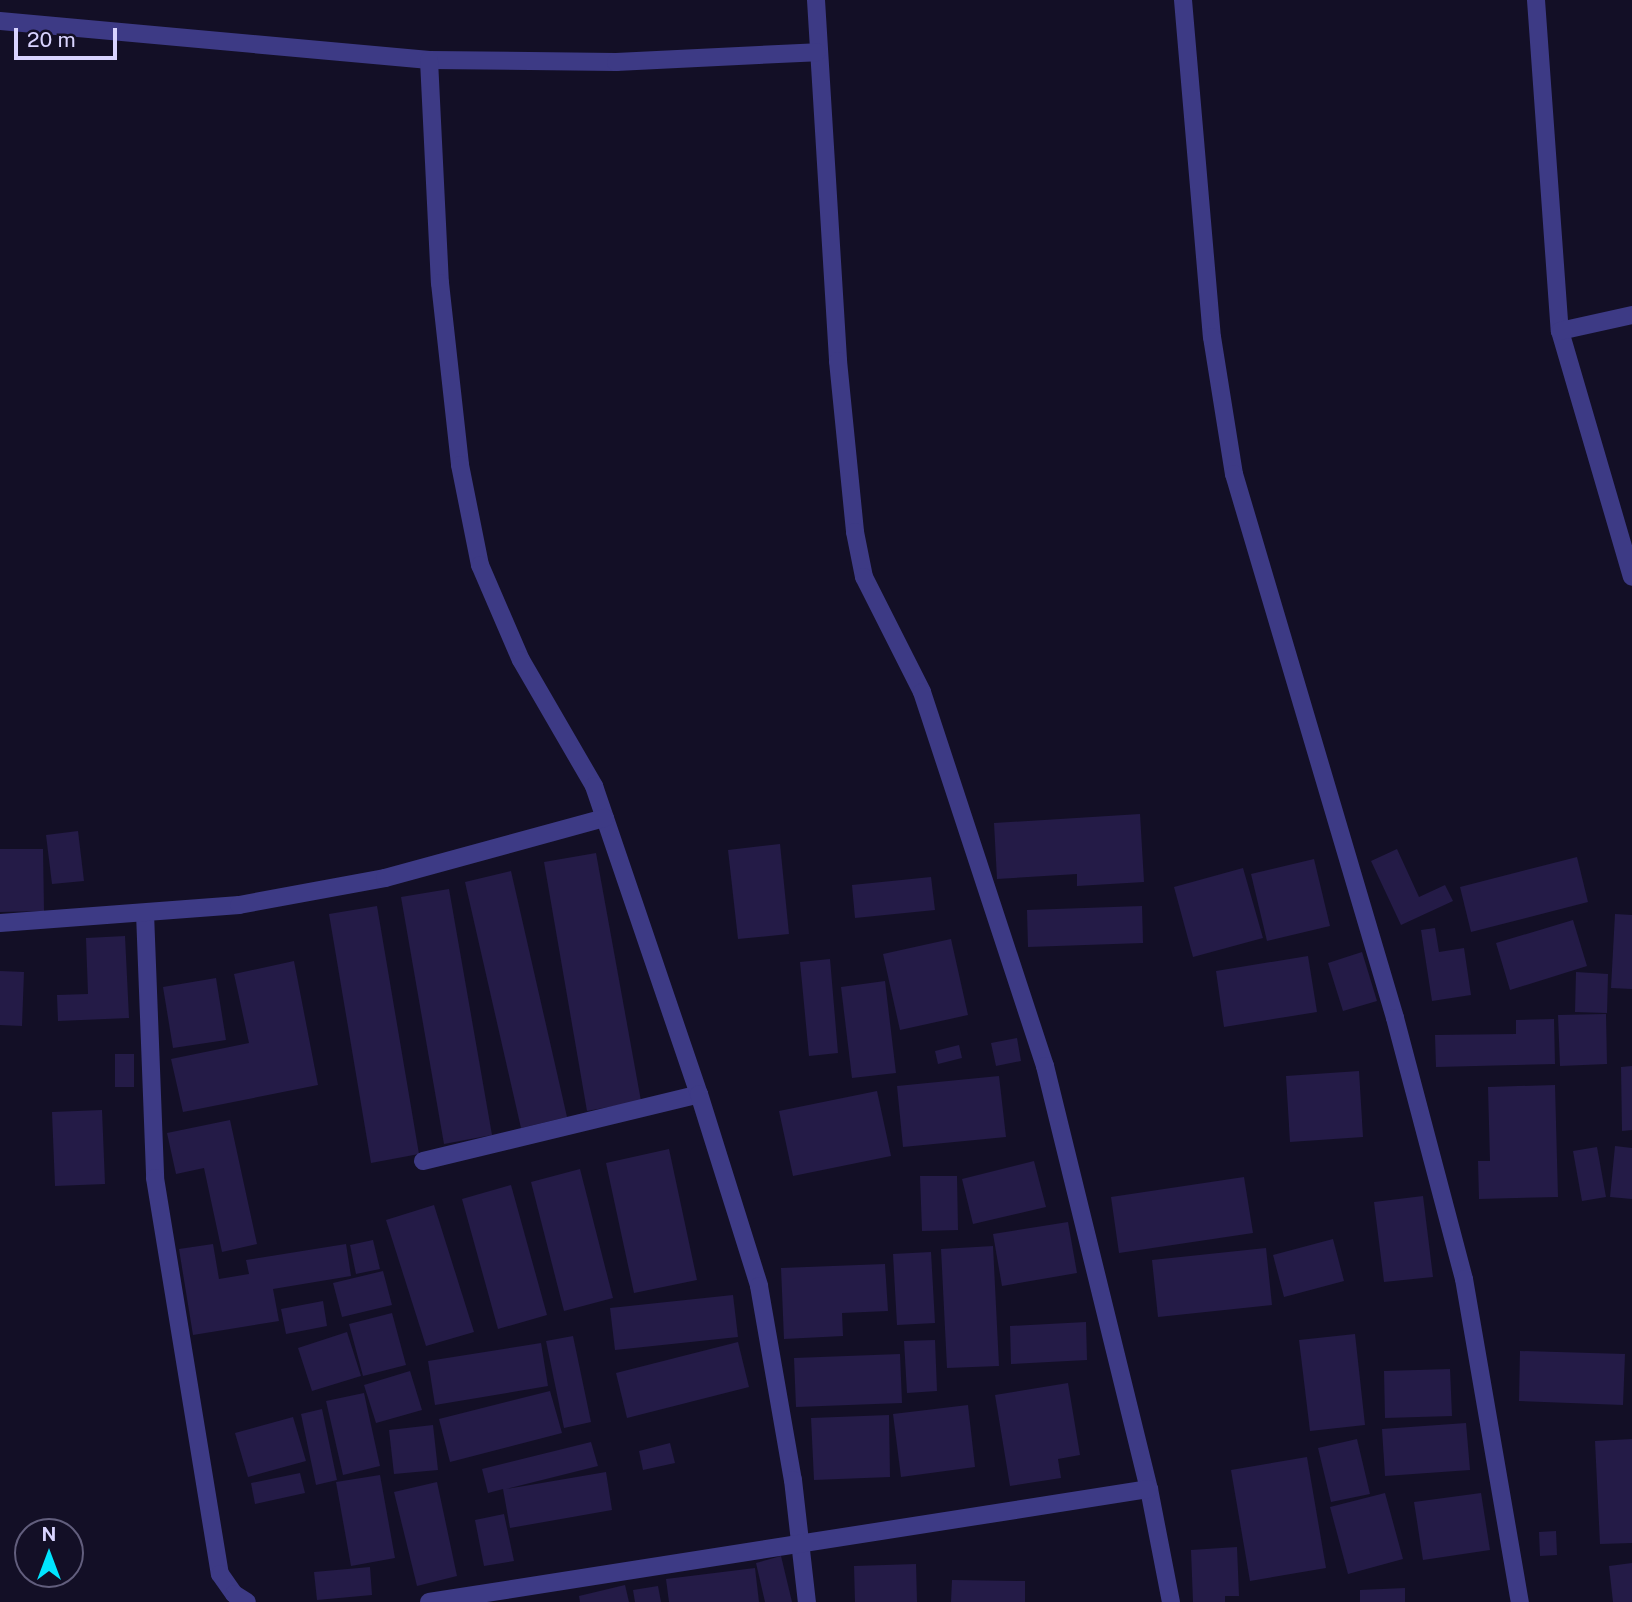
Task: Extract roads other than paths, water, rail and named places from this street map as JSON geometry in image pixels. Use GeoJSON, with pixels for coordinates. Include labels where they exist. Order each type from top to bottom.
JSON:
{"type":"FeatureCollection","features":[{"type":"Feature","properties":{"kind":"street"},"geometry":{"type":"LineString","coordinates":[[816,0],[817,52],[838,361],[855,532],[864,577],[922,692],[1045,1066],[1149,1489],[1171,1602]]}},
{"type":"Feature","properties":{"kind":"street"},"geometry":{"type":"LineString","coordinates":[[1183,0],[1212,337],[1234,474],[1395,1018],[1460,1266],[1520,1602]]}},
{"type":"Feature","properties":{"kind":"street"},"geometry":{"type":"LineString","coordinates":[[1536,0],[1560,331],[1632,577]]}},
{"type":"Feature","properties":{"kind":"street"},"geometry":{"type":"LineString","coordinates":[[0,21],[429,60],[616,62],[817,52]]}},
{"type":"Feature","properties":{"kind":"street"},"geometry":{"type":"LineString","coordinates":[[429,60],[440,283],[460,465],[480,565],[521,660],[594,786],[699,1094],[759,1286],[807,1602]]}},
{"type":"Feature","properties":{"kind":"street"},"geometry":{"type":"LineString","coordinates":[[1560,331],[1632,315]]}},
{"type":"Feature","properties":{"kind":"street"},"geometry":{"type":"LineString","coordinates":[[0,923],[239,905],[385,878],[606,818]]}},
{"type":"Feature","properties":{"kind":"street"},"geometry":{"type":"LineString","coordinates":[[145,913],[155,1178],[220,1574],[234,1594],[247,1602]]}},
{"type":"Feature","properties":{"kind":"street"},"geometry":{"type":"LineString","coordinates":[[423,1161],[699,1094]]}},
{"type":"Feature","properties":{"kind":"street"},"geometry":{"type":"LineString","coordinates":[[429,1602],[1149,1489]]}}]}
